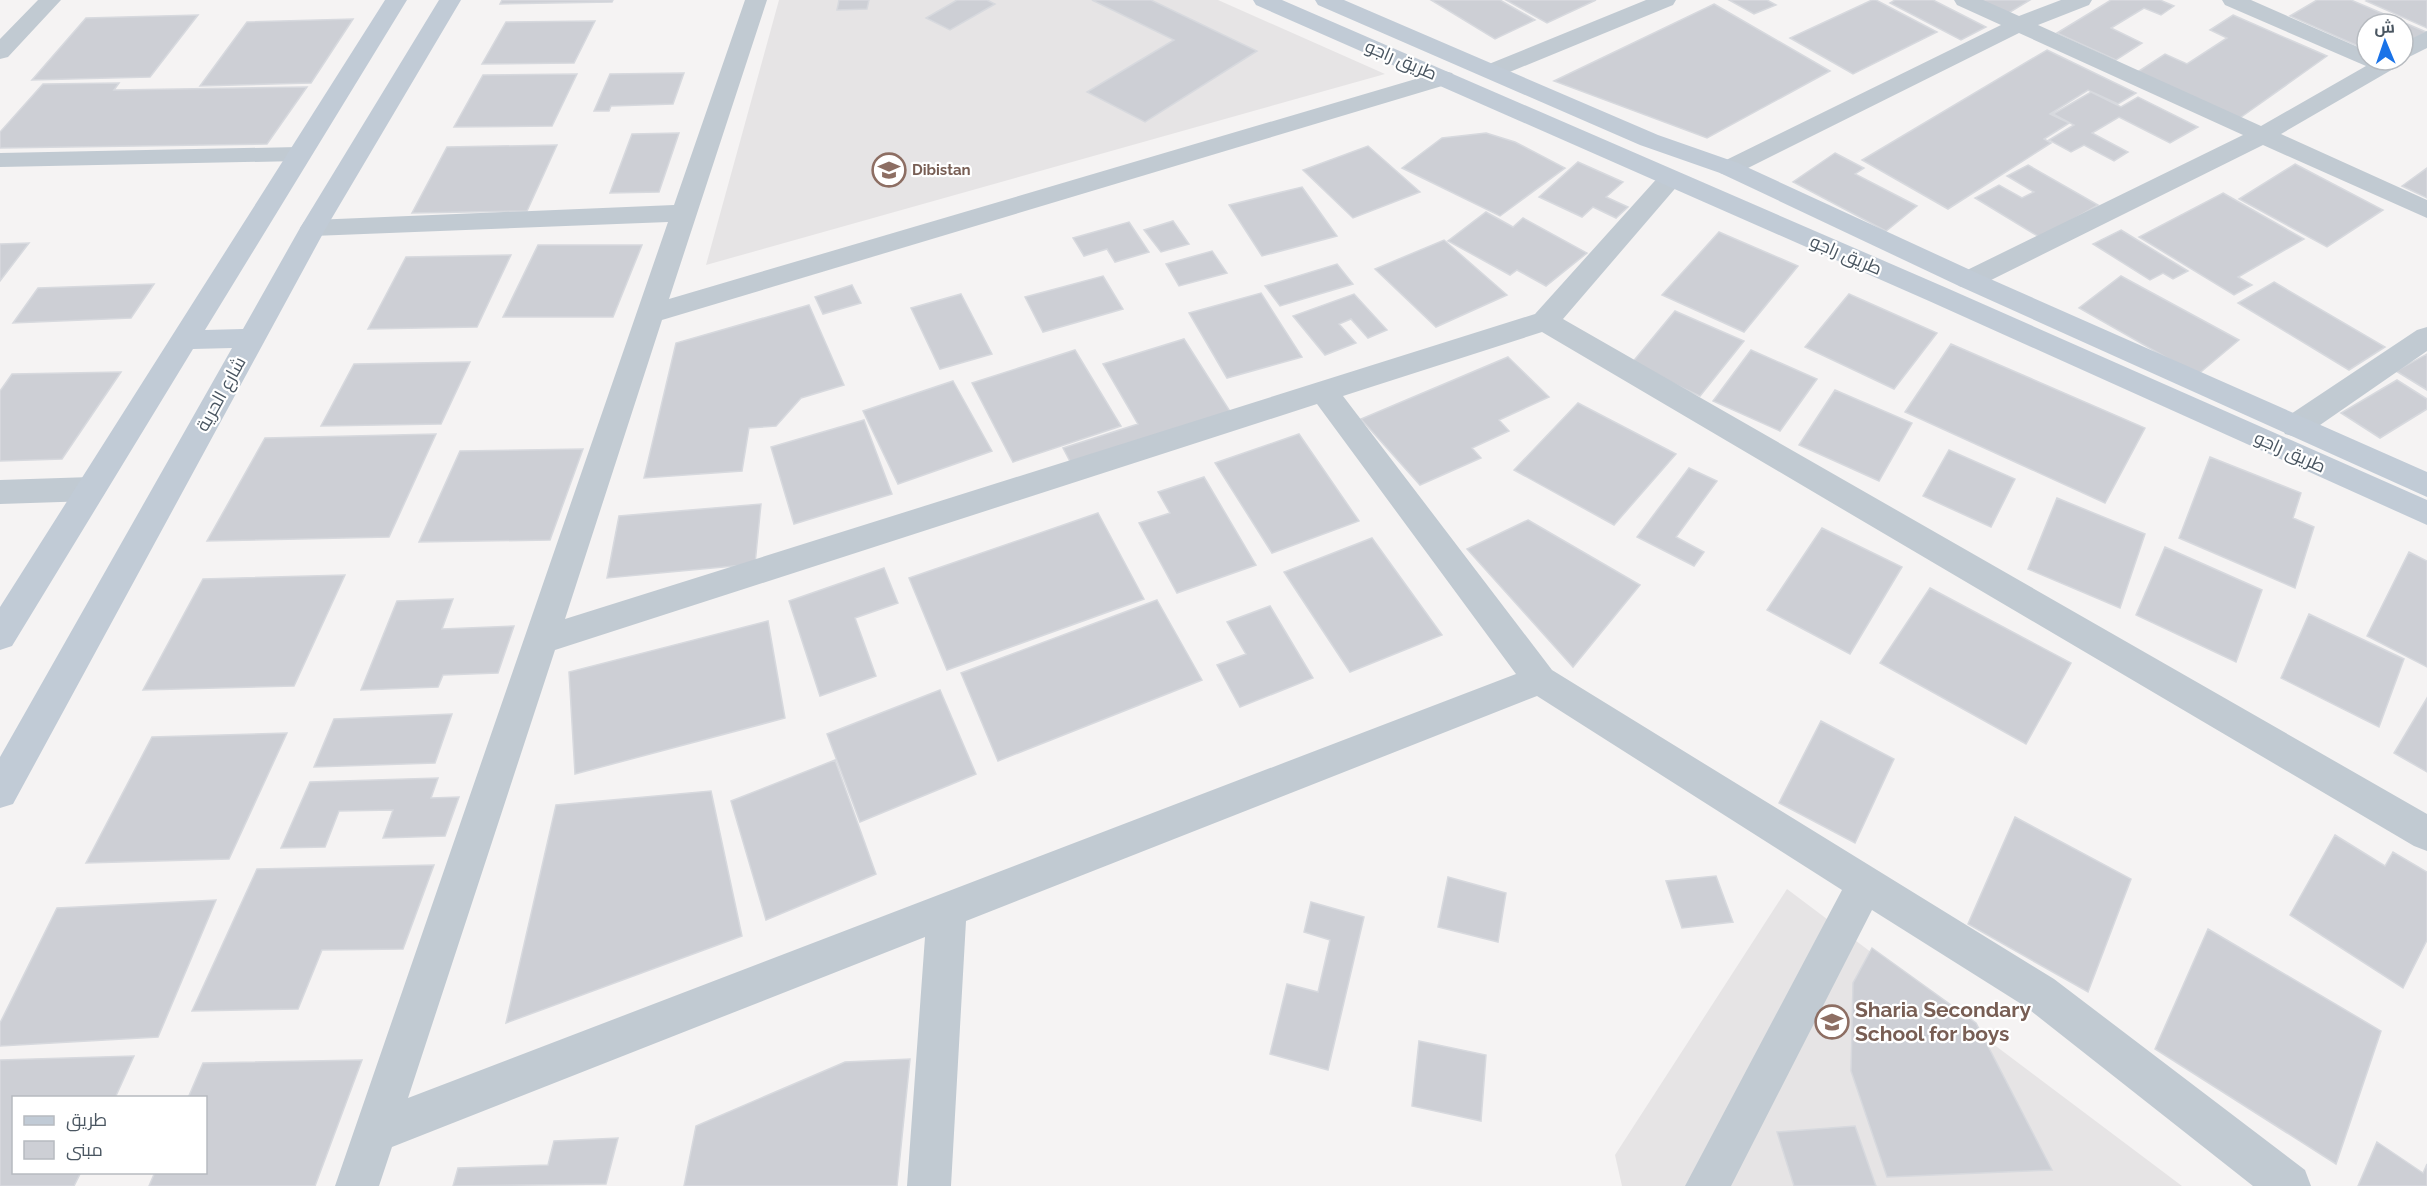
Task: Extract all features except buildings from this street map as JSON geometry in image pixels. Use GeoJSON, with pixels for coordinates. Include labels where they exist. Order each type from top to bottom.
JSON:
{"type":"FeatureCollection","features":[{"type":"Feature","properties":{"kind":"main road","name":"طريق راجو"},"geometry":{"type":"LineString","coordinates":[[1264,0],[1939,295],[2427,513]]}},
{"type":"Feature","properties":{"kind":"main road","name":"طريق راجو"},"geometry":{"type":"LineString","coordinates":[[1326,0],[1649,140],[1729,168],[1969,280],[2427,485]]}},
{"type":"Feature","properties":{"kind":"main road","name":"شارع الحرية"},"geometry":{"type":"LineString","coordinates":[[0,636],[298,154],[416,12]]}},
{"type":"Feature","properties":{"kind":"main road","name":"شارع الحرية"},"geometry":{"type":"LineString","coordinates":[[0,792],[314,228],[416,12]]}},
{"type":"Feature","properties":{"kind":"main road"},"geometry":{"type":"LineString","coordinates":[[184,340],[252,338]]}},
{"type":"Feature","properties":{"kind":"street"},"geometry":{"type":"LineString","coordinates":[[0,52],[50,0]]}},
{"type":"Feature","properties":{"kind":"street"},"geometry":{"type":"LineString","coordinates":[[357,1186],[756,0]]}},
{"type":"Feature","properties":{"kind":"street"},"geometry":{"type":"LineString","coordinates":[[1492,71],[1665,0]]}},
{"type":"Feature","properties":{"kind":"street"},"geometry":{"type":"LineString","coordinates":[[1965,0],[2427,210]]}},
{"type":"Feature","properties":{"kind":"street"},"geometry":{"type":"LineString","coordinates":[[1729,168],[2020,24],[2081,0]]}},
{"type":"Feature","properties":{"kind":"street"},"geometry":{"type":"LineString","coordinates":[[2233,0],[2355,52]]}},
{"type":"Feature","properties":{"kind":"street"},"geometry":{"type":"LineString","coordinates":[[1969,280],[2261,136],[2360,72]]}},
{"type":"Feature","properties":{"kind":"street"},"geometry":{"type":"LineString","coordinates":[[650,314],[1444,78]]}},
{"type":"Feature","properties":{"kind":"street"},"geometry":{"type":"LineString","coordinates":[[0,160],[298,154]]}},
{"type":"Feature","properties":{"kind":"street"},"geometry":{"type":"LineString","coordinates":[[541,640],[1545,321],[1670,179]]}},
{"type":"Feature","properties":{"kind":"street"},"geometry":{"type":"LineString","coordinates":[[314,228],[684,213]]}},
{"type":"Feature","properties":{"kind":"street"},"geometry":{"type":"LineString","coordinates":[[1545,321],[2427,834]]}},
{"type":"Feature","properties":{"kind":"street"},"geometry":{"type":"LineString","coordinates":[[2296,426],[2427,337]]}},
{"type":"Feature","properties":{"kind":"street"},"geometry":{"type":"LineString","coordinates":[[1323,391],[1540,680],[2040,993],[2289,1186]]}},
{"type":"Feature","properties":{"kind":"street"},"geometry":{"type":"LineString","coordinates":[[0,492],[91,489]]}},
{"type":"Feature","properties":{"kind":"street"},"geometry":{"type":"LineString","coordinates":[[375,1132],[1540,680]]}},
{"type":"Feature","properties":{"kind":"street"},"geometry":{"type":"LineString","coordinates":[[1707,1186],[1866,883]]}},
{"type":"Feature","properties":{"kind":"street"},"geometry":{"type":"LineString","coordinates":[[929,1186],[947,910]]}},
{"type":"Feature","properties":{"kind":"shaded area","name":"Dibistan"},"geometry":{"type":"Polygon","coordinates":[[[779,0],[1218,0],[1385,74],[706,265],[779,0]]]}},
{"type":"Feature","properties":{"kind":"shaded area","name":"Sharia Secondary School for boys"},"geometry":{"type":"Polygon","coordinates":[[[1787,889],[2182,1186],[1622,1186],[1615,1155],[1787,889]]]}},
{"type":"Feature","properties":{"kind":"place","name":"Dibistan"},"geometry":{"type":"Point","coordinates":[889,170]}},
{"type":"Feature","properties":{"kind":"place","name":"Sharia Secondary School for boys"},"geometry":{"type":"Point","coordinates":[1832,1022]}}]}
